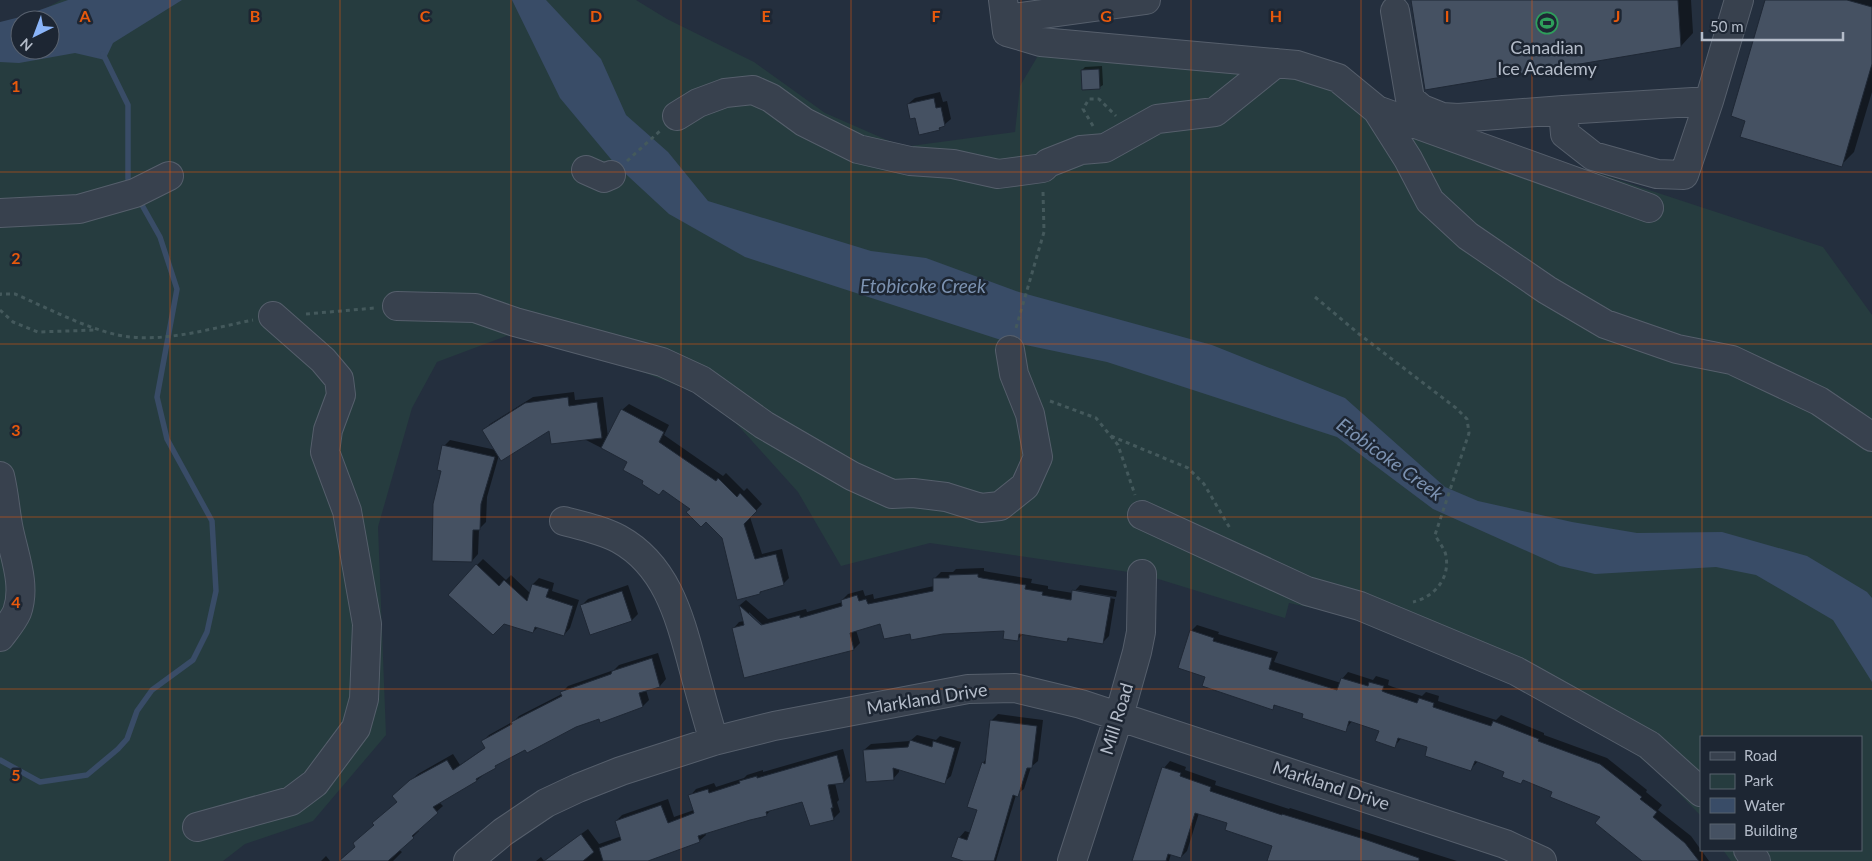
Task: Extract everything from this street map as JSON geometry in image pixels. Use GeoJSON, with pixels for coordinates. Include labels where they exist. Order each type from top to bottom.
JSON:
{"type":"FeatureCollection","features":[{"type":"Feature","properties":{"kind":"street"},"geometry":{"type":"LineString","coordinates":[[1005,17],[1146,0]]}},
{"type":"Feature","properties":{"kind":"street"},"geometry":{"type":"LineString","coordinates":[[1563,110],[1565,134],[1593,156],[1657,174],[1684,175],[1709,101],[1739,0]]}},
{"type":"Feature","properties":{"kind":"street"},"geometry":{"type":"LineString","coordinates":[[1395,10],[1410,99],[1422,109],[1442,117],[1458,118],[1709,101]]}},
{"type":"Feature","properties":{"kind":"street"},"geometry":{"type":"LineString","coordinates":[[1005,17],[1041,42],[1297,65],[1338,78],[1377,110],[1408,159],[1430,201],[1468,236],[1547,290],[1605,324],[1677,350],[1732,360],[1819,401],[1872,437]]}},
{"type":"Feature","properties":{"kind":"street"},"geometry":{"type":"LineString","coordinates":[[677,116],[698,103],[725,92],[753,90],[771,98],[804,122],[858,149],[910,161],[953,164],[998,174],[1043,168],[1048,163],[1081,150],[1105,148],[1157,119],[1215,112],[1276,63]]}},
{"type":"Feature","properties":{"kind":"street"},"geometry":{"type":"LineString","coordinates":[[1377,110],[1649,208]]}},
{"type":"Feature","properties":{"kind":"street"},"geometry":{"type":"LineString","coordinates":[[0,213],[79,209],[135,193],[169,176]]}},
{"type":"Feature","properties":{"kind":"street"},"geometry":{"type":"LineString","coordinates":[[397,306],[475,308],[515,322],[662,362],[700,380],[764,425],[852,476],[892,494],[913,493],[946,497],[981,508],[1000,506],[1025,486],[1038,457],[1030,414],[1014,374],[1010,350]]}},
{"type":"Feature","properties":{"kind":"street"},"geometry":{"type":"LineString","coordinates":[[197,827],[291,801],[315,783],[356,728],[364,699],[367,624],[347,511],[325,452],[328,430],[341,395],[339,379],[323,360],[273,316]]}},
{"type":"Feature","properties":{"kind":"street"},"geometry":{"type":"LineString","coordinates":[[0,476],[8,524],[18,566],[20,591],[17,611],[0,637]]}},
{"type":"Feature","properties":{"kind":"street"},"geometry":{"type":"LineString","coordinates":[[1142,516],[1307,591],[1360,606],[1516,671],[1649,745],[1700,791]]}},
{"type":"Feature","properties":{"kind":"street"},"geometry":{"type":"LineString","coordinates":[[564,521],[604,532],[618,539],[642,556],[661,578],[669,592],[682,628],[714,740]]}},
{"type":"Feature","properties":{"kind":"street","name":"Mill Road"},"geometry":{"type":"LineString","coordinates":[[1072,861],[1119,716],[1141,632],[1142,574]]}},
{"type":"Feature","properties":{"kind":"street","name":"Markland Drive"},"geometry":{"type":"LineString","coordinates":[[468,861],[503,832],[546,803],[621,771],[714,740],[774,726],[968,689],[1014,688],[1081,704],[1119,716],[1505,844],[1542,861]]}},
{"type":"Feature","properties":{"kind":"path"},"geometry":{"type":"LineString","coordinates":[[1105,148],[1101,137],[1083,108],[1089,99],[1099,99],[1133,132]]}},
{"type":"Feature","properties":{"kind":"path"},"geometry":{"type":"LineString","coordinates":[[599,172],[677,116]]}},
{"type":"Feature","properties":{"kind":"path"},"geometry":{"type":"LineString","coordinates":[[1010,350],[1044,232],[1043,168]]}},
{"type":"Feature","properties":{"kind":"path"},"geometry":{"type":"LineString","coordinates":[[0,296],[0,294],[15,294],[99,330],[130,337],[176,336]]}},
{"type":"Feature","properties":{"kind":"path"},"geometry":{"type":"LineString","coordinates":[[1315,297],[1359,334],[1456,408],[1467,420],[1469,433],[1435,535],[1446,555],[1446,573],[1440,587],[1419,601],[1410,603]]}},
{"type":"Feature","properties":{"kind":"path"},"geometry":{"type":"LineString","coordinates":[[0,310],[13,322],[38,332],[99,330]]}},
{"type":"Feature","properties":{"kind":"path"},"geometry":{"type":"LineString","coordinates":[[1044,396],[1051,402],[1096,418],[1118,445],[1142,516]]}},
{"type":"Feature","properties":{"kind":"path"},"geometry":{"type":"LineString","coordinates":[[1110,436],[1188,468],[1204,484],[1235,537]]}},
{"type":"Feature","properties":{"kind":"green space"},"geometry":{"type":"Polygon","coordinates":[[[61,0],[636,0],[667,19],[754,62],[825,113],[903,147],[1015,132],[1020,86],[1039,54],[1251,51],[1377,101],[1823,247],[1872,315],[1872,861],[1731,861],[1724,851],[1862,851],[1862,736],[1700,736],[1700,815],[1659,773],[1611,734],[1543,691],[1354,617],[1289,603],[1285,618],[1142,574],[930,543],[841,566],[798,492],[715,400],[627,366],[509,335],[437,362],[412,408],[378,527],[386,735],[313,821],[245,844],[223,861],[0,861],[0,33],[10,42],[10,60],[60,60],[60,10],[42,10],[61,0]]]}},
{"type":"Feature","properties":{"kind":"water"},"geometry":{"type":"Polygon","coordinates":[[[68,0],[182,0],[113,43],[105,60],[75,53],[60,56],[60,10],[40,10],[68,0]]]}},
{"type":"Feature","properties":{"kind":"water","name":"Etobicoke Creek"},"geometry":{"type":"Polygon","coordinates":[[[512,0],[546,0],[601,59],[626,115],[668,152],[708,201],[871,251],[926,258],[1019,292],[1212,345],[1345,398],[1445,487],[1478,501],[1572,522],[1637,533],[1722,532],[1807,556],[1867,592],[1872,598],[1872,682],[1833,620],[1756,575],[1716,567],[1595,574],[1560,566],[1433,509],[1337,437],[1107,362],[1001,340],[745,257],[669,214],[615,164],[560,98],[512,0]]]}},
{"type":"Feature","properties":{"kind":"water"},"geometry":{"type":"Polygon","coordinates":[[[10,20],[10,60],[36,60],[19,63],[0,62],[0,22],[10,20]]]}},
{"type":"Feature","properties":{"kind":"building","name":"Canadian Ice Academy"},"geometry":{"type":"Polygon","coordinates":[[[1411,0],[1678,0],[1681,47],[1425,90],[1411,0]]]}},
{"type":"Feature","properties":{"kind":"building"},"geometry":{"type":"Polygon","coordinates":[[[1765,0],[1847,0],[1872,7],[1872,64],[1842,167],[1740,137],[1745,121],[1731,116],[1765,0]]]}},
{"type":"Feature","properties":{"kind":"building"},"geometry":{"type":"Polygon","coordinates":[[[1099,69],[1100,89],[1082,90],[1081,70],[1099,69]]]}},
{"type":"Feature","properties":{"kind":"building"},"geometry":{"type":"Polygon","coordinates":[[[934,98],[936,108],[941,107],[945,126],[939,128],[940,130],[919,135],[915,118],[910,119],[907,104],[934,98]]]}},
{"type":"Feature","properties":{"kind":"building"},"geometry":{"type":"Polygon","coordinates":[[[568,397],[569,406],[597,402],[602,438],[551,444],[549,431],[501,461],[482,430],[525,403],[568,397]]]}},
{"type":"Feature","properties":{"kind":"building"},"geometry":{"type":"Polygon","coordinates":[[[621,409],[664,432],[659,442],[716,481],[718,478],[737,497],[740,493],[757,511],[744,524],[755,559],[776,554],[784,585],[737,600],[722,538],[706,522],[701,527],[686,512],[690,509],[663,490],[659,495],[642,484],[643,481],[623,470],[627,462],[601,448],[621,409]]]}},
{"type":"Feature","properties":{"kind":"building"},"geometry":{"type":"Polygon","coordinates":[[[442,445],[495,457],[481,504],[480,530],[473,530],[472,562],[432,561],[433,504],[441,471],[437,470],[442,445]]]}},
{"type":"Feature","properties":{"kind":"building"},"geometry":{"type":"Polygon","coordinates":[[[476,564],[499,586],[504,580],[527,601],[532,584],[549,589],[546,597],[573,606],[564,636],[535,627],[533,633],[504,624],[493,635],[448,595],[476,564]]]}},
{"type":"Feature","properties":{"kind":"building"},"geometry":{"type":"Polygon","coordinates":[[[978,574],[978,577],[982,578],[1026,585],[1025,589],[1043,592],[1042,595],[1071,600],[1072,590],[1111,597],[1103,644],[1068,638],[1067,642],[1019,634],[1018,641],[1003,639],[1004,631],[943,634],[911,640],[910,634],[884,639],[880,624],[850,633],[854,650],[744,678],[732,628],[744,625],[739,605],[761,625],[800,615],[800,618],[842,606],[841,600],[857,595],[859,601],[866,599],[868,604],[933,591],[933,578],[949,578],[949,575],[978,574]]]}},
{"type":"Feature","properties":{"kind":"building"},"geometry":{"type":"Polygon","coordinates":[[[622,591],[632,621],[590,635],[580,605],[622,591]]]}},
{"type":"Feature","properties":{"kind":"building"},"geometry":{"type":"Polygon","coordinates":[[[1190,630],[1214,638],[1213,641],[1272,658],[1269,669],[1337,690],[1341,678],[1368,686],[1369,682],[1384,686],[1382,691],[1387,693],[1417,703],[1419,698],[1434,703],[1433,707],[1491,726],[1493,721],[1539,739],[1538,741],[1600,764],[1642,797],[1640,799],[1657,812],[1653,817],[1685,843],[1699,861],[1642,861],[1595,823],[1600,817],[1550,797],[1552,792],[1523,780],[1521,784],[1502,777],[1504,772],[1475,761],[1471,771],[1425,756],[1427,747],[1398,738],[1395,748],[1375,741],[1379,731],[1349,721],[1346,732],[1302,718],[1303,714],[1274,705],[1273,710],[1202,686],[1205,677],[1178,668],[1190,630]]]}},
{"type":"Feature","properties":{"kind":"building"},"geometry":{"type":"Polygon","coordinates":[[[652,658],[660,687],[639,693],[643,707],[600,723],[599,719],[576,727],[527,753],[525,750],[495,766],[496,768],[476,779],[477,781],[433,807],[438,813],[388,861],[339,861],[355,847],[353,843],[374,825],[372,823],[397,802],[392,796],[410,780],[447,760],[453,770],[485,748],[481,741],[512,724],[511,722],[562,696],[560,692],[611,674],[612,671],[652,658]]]}},
{"type":"Feature","properties":{"kind":"building"},"geometry":{"type":"Polygon","coordinates":[[[990,720],[1037,726],[1032,768],[1027,768],[1018,797],[1013,795],[994,861],[963,861],[951,857],[958,837],[967,840],[977,810],[967,807],[982,762],[985,764],[990,720]]]}},
{"type":"Feature","properties":{"kind":"building"},"geometry":{"type":"Polygon","coordinates":[[[910,740],[932,747],[933,741],[955,748],[945,784],[893,768],[894,780],[866,782],[863,750],[908,747],[910,740]]]}},
{"type":"Feature","properties":{"kind":"building"},"geometry":{"type":"Polygon","coordinates":[[[837,755],[844,783],[828,785],[834,820],[810,826],[802,802],[766,812],[767,816],[698,836],[700,842],[648,861],[603,861],[599,848],[621,840],[615,821],[661,805],[668,823],[694,813],[688,795],[708,789],[709,793],[740,783],[739,781],[757,776],[757,778],[837,755]]]}},
{"type":"Feature","properties":{"kind":"building"},"geometry":{"type":"Polygon","coordinates":[[[1162,767],[1181,773],[1180,776],[1211,787],[1210,791],[1364,839],[1419,858],[1419,861],[1267,861],[1272,846],[1225,830],[1227,823],[1195,813],[1181,858],[1168,854],[1166,861],[1132,861],[1162,767]]]}},
{"type":"Feature","properties":{"kind":"building"},"geometry":{"type":"Polygon","coordinates":[[[581,834],[594,852],[583,861],[544,861],[581,834]]]}},
{"type":"Feature","properties":{"kind":"waterway"},"geometry":{"type":"LineString","coordinates":[[103,54],[128,105],[128,179],[131,186]]}},
{"type":"Feature","properties":{"kind":"waterway"},"geometry":{"type":"LineString","coordinates":[[0,760],[40,782],[87,775],[127,739],[137,711],[152,690],[193,660],[207,632],[216,591],[212,521],[167,439],[157,397],[177,289],[160,237],[138,198]]}},
{"type":"Feature","properties":{"kind":"place","name":"Canadian Ice Academy"},"geometry":{"type":"Point","coordinates":[1547,23]}}]}
